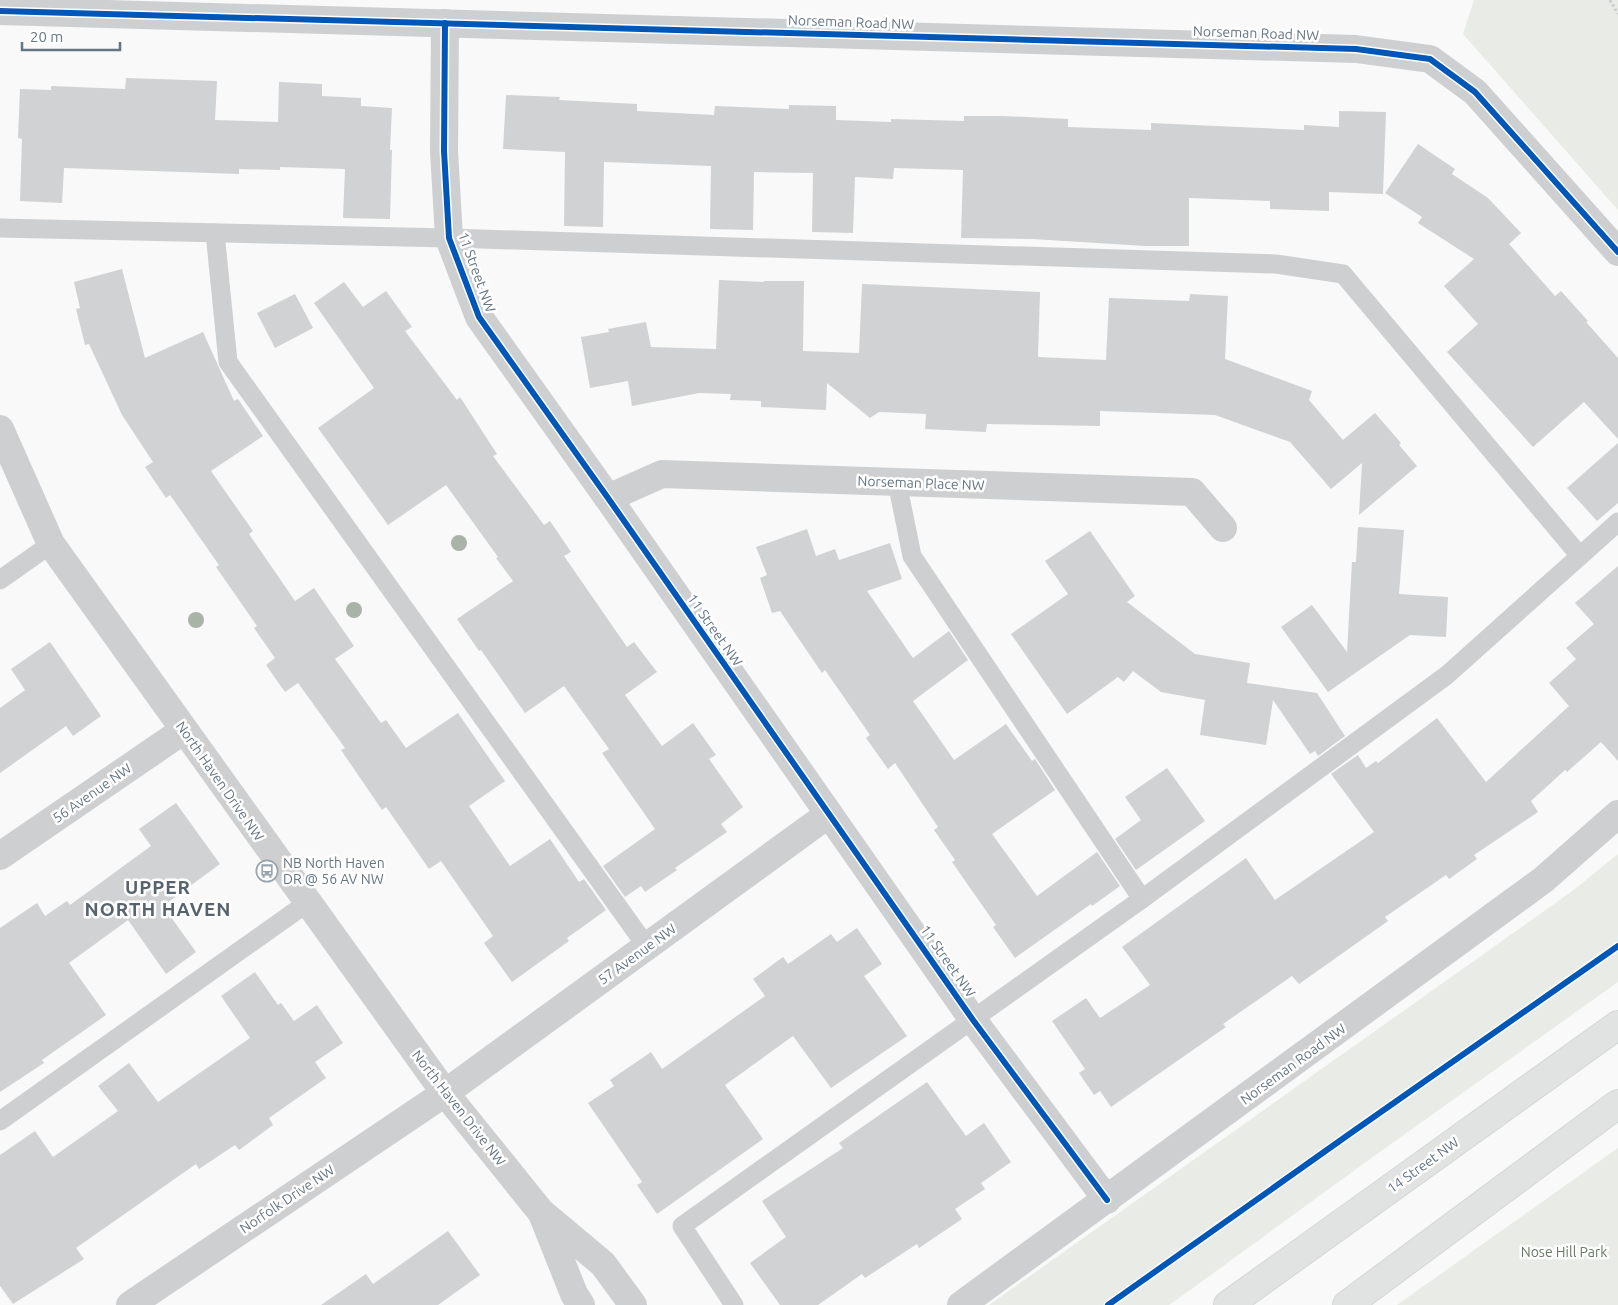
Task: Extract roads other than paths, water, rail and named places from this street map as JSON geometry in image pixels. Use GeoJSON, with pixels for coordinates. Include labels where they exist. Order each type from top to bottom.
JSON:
{"type":"FeatureCollection","features":[{"type":"Feature","properties":{"kind":"main road","name":"14 Street NW"},"geometry":{"type":"LineString","coordinates":[[1228,1305],[1618,1025]]}},
{"type":"Feature","properties":{"kind":"main road"},"geometry":{"type":"LineString","coordinates":[[1347,1305],[1618,1104]]}},
{"type":"Feature","properties":{"kind":"street","name":"Norseman Road NW"},"geometry":{"type":"LineString","coordinates":[[0,11],[1356,48],[1430,59],[1475,92],[1618,252]]}},
{"type":"Feature","properties":{"kind":"street","name":"11 Street NW"},"geometry":{"type":"LineString","coordinates":[[445,23],[444,151],[449,238],[479,317],[973,1020],[1107,1200]]}},
{"type":"Feature","properties":{"kind":"street","name":"North Haven Drive NW"},"geometry":{"type":"LineString","coordinates":[[0,428],[52,544],[444,1093],[541,1212],[604,1264],[633,1305]]}},
{"type":"Feature","properties":{"kind":"street","name":"Norseman Place NW"},"geometry":{"type":"LineString","coordinates":[[608,498],[662,474],[1192,492],[1223,528]]}},
{"type":"Feature","properties":{"kind":"street","name":"56 Avenue NW"},"geometry":{"type":"LineString","coordinates":[[0,856],[184,730]]}},
{"type":"Feature","properties":{"kind":"street","name":"57 Avenue NW"},"geometry":{"type":"LineString","coordinates":[[444,1093],[829,814]]}},
{"type":"Feature","properties":{"kind":"street","name":"Norseman Road NW"},"geometry":{"type":"LineString","coordinates":[[961,1305],[1544,880],[1618,814]]}},
{"type":"Feature","properties":{"kind":"street","name":"Norfolk Drive NW"},"geometry":{"type":"LineString","coordinates":[[130,1305],[444,1093]]}},
{"type":"Feature","properties":{"kind":"street","name":"North Haven Drive NW"},"geometry":{"type":"LineString","coordinates":[[541,1212],[574,1294],[581,1305]]}},
{"type":"Feature","properties":{"kind":"lane"},"geometry":{"type":"LineString","coordinates":[[0,228],[449,238],[1276,264],[1343,274],[1580,556]]}},
{"type":"Feature","properties":{"kind":"lane"},"geometry":{"type":"LineString","coordinates":[[215,233],[228,362],[647,947]]}},
{"type":"Feature","properties":{"kind":"lane"},"geometry":{"type":"LineString","coordinates":[[896,482],[912,556],[1142,899]]}},
{"type":"Feature","properties":{"kind":"lane"},"geometry":{"type":"LineString","coordinates":[[734,1305],[682,1226],[1142,899],[1447,675],[1618,522]]}},
{"type":"Feature","properties":{"kind":"lane"},"geometry":{"type":"LineString","coordinates":[[0,580],[52,544]]}},
{"type":"Feature","properties":{"kind":"lane"},"geometry":{"type":"LineString","coordinates":[[0,1121],[307,903]]}},
{"type":"Feature","properties":{"kind":"place","name":"NB North Haven DR @ 56 AV NW"},"geometry":{"type":"Point","coordinates":[267,871]}},
{"type":"Feature","properties":{"kind":"district","name":"UPPER NORTH HAVEN"},"geometry":{"type":"Point","coordinates":[158,898]}},
{"type":"Feature","properties":{"kind":"park label","name":"Nose Hill Park"},"geometry":{"type":"Point","coordinates":[1564,1252]}}]}
